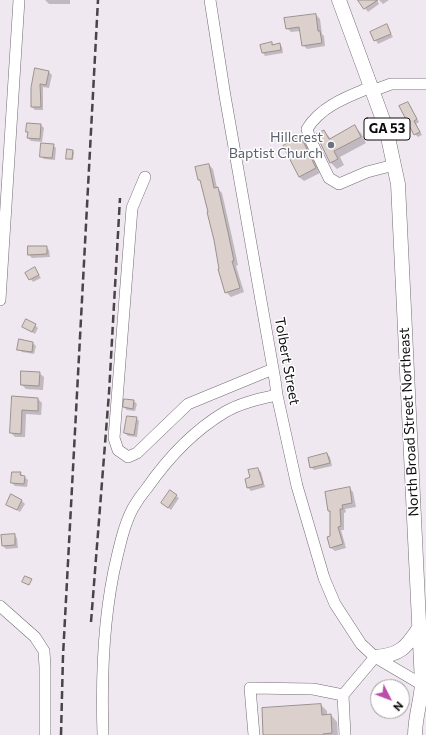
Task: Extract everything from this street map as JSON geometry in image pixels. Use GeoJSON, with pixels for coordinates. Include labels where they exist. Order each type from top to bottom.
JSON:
{"type":"FeatureCollection","features":[{"type":"Feature","properties":{"kind":"main road","name":"GA 53"},"geometry":{"type":"LineString","coordinates":[[339,0],[386,128],[394,165]]}},
{"type":"Feature","properties":{"kind":"main road","name":"North Broad Street Northeast"},"geometry":{"type":"LineString","coordinates":[[394,165],[398,184],[403,265],[404,324],[419,628],[424,694]]}},
{"type":"Feature","properties":{"kind":"main road"},"geometry":{"type":"LineString","coordinates":[[375,657],[390,656],[400,651],[410,642],[419,628]]}},
{"type":"Feature","properties":{"kind":"main road","name":"GA 53"},"geometry":{"type":"LineString","coordinates":[[415,735],[415,724],[424,694]]}},
{"type":"Feature","properties":{"kind":"street"},"geometry":{"type":"LineString","coordinates":[[0,300],[19,0]]}},
{"type":"Feature","properties":{"kind":"street","name":"Tolbert Street"},"geometry":{"type":"LineString","coordinates":[[210,0],[225,96],[273,368],[276,395],[297,486],[324,578],[335,604],[361,644],[375,657],[424,694]]}},
{"type":"Feature","properties":{"kind":"street"},"geometry":{"type":"LineString","coordinates":[[394,165],[367,172],[339,184],[330,178],[310,139],[307,129],[312,120],[327,107],[371,89],[391,84],[426,84]]}},
{"type":"Feature","properties":{"kind":"street"},"geometry":{"type":"LineString","coordinates":[[145,177],[132,208],[114,438],[118,450],[128,457],[137,453],[188,404],[273,368]]}},
{"type":"Feature","properties":{"kind":"street"},"geometry":{"type":"LineString","coordinates":[[103,735],[103,662],[110,584],[122,534],[133,508],[160,469],[180,446],[225,412],[248,402],[276,395]]}},
{"type":"Feature","properties":{"kind":"street"},"geometry":{"type":"LineString","coordinates":[[0,606],[35,637],[44,651],[46,668],[45,735]]}},
{"type":"Feature","properties":{"kind":"street"},"geometry":{"type":"LineString","coordinates":[[345,735],[343,694],[375,657]]}},
{"type":"Feature","properties":{"kind":"street"},"geometry":{"type":"LineString","coordinates":[[254,735],[250,688],[313,689],[343,694]]}},
{"type":"Feature","properties":{"kind":"building"},"geometry":{"type":"Polygon","coordinates":[[[358,0],[378,0],[364,9],[358,0]]]}},
{"type":"Feature","properties":{"kind":"building"},"geometry":{"type":"Polygon","coordinates":[[[316,14],[318,31],[320,31],[322,43],[302,46],[299,27],[286,29],[284,18],[316,14]]]}},
{"type":"Feature","properties":{"kind":"building"},"geometry":{"type":"Polygon","coordinates":[[[387,24],[391,34],[374,41],[370,32],[387,24]]]}},
{"type":"Feature","properties":{"kind":"building"},"geometry":{"type":"Polygon","coordinates":[[[272,42],[272,45],[280,43],[281,50],[262,53],[260,45],[272,42]]]}},
{"type":"Feature","properties":{"kind":"building"},"geometry":{"type":"Polygon","coordinates":[[[35,68],[49,71],[46,85],[40,84],[41,107],[31,107],[31,88],[35,68]]]}},
{"type":"Feature","properties":{"kind":"building"},"geometry":{"type":"Polygon","coordinates":[[[408,102],[417,119],[414,121],[420,132],[414,135],[399,106],[408,102]]]}},
{"type":"Feature","properties":{"kind":"building"},"geometry":{"type":"Polygon","coordinates":[[[27,123],[41,124],[40,139],[27,138],[27,123]]]}},
{"type":"Feature","properties":{"kind":"building","name":"Hillcrest Baptist Church"},"geometry":{"type":"Polygon","coordinates":[[[355,125],[361,137],[334,151],[338,159],[330,163],[316,134],[324,130],[329,139],[355,125]]]}},
{"type":"Feature","properties":{"kind":"building"},"geometry":{"type":"Polygon","coordinates":[[[299,137],[303,141],[316,168],[299,177],[283,146],[299,137]]]}},
{"type":"Feature","properties":{"kind":"building"},"geometry":{"type":"Polygon","coordinates":[[[41,143],[54,144],[52,158],[40,157],[41,143]]]}},
{"type":"Feature","properties":{"kind":"building"},"geometry":{"type":"Polygon","coordinates":[[[67,149],[73,150],[72,159],[66,159],[67,149]]]}},
{"type":"Feature","properties":{"kind":"building"},"geometry":{"type":"Polygon","coordinates":[[[209,164],[214,188],[218,187],[234,261],[232,261],[240,288],[225,293],[218,269],[208,212],[195,167],[209,164]]]}},
{"type":"Feature","properties":{"kind":"building"},"geometry":{"type":"Polygon","coordinates":[[[28,246],[47,246],[47,254],[28,255],[28,246]]]}},
{"type":"Feature","properties":{"kind":"building"},"geometry":{"type":"Polygon","coordinates":[[[35,267],[39,275],[29,280],[25,273],[35,267]]]}},
{"type":"Feature","properties":{"kind":"building"},"geometry":{"type":"Polygon","coordinates":[[[26,319],[36,324],[32,332],[22,327],[26,319]]]}},
{"type":"Feature","properties":{"kind":"building"},"geometry":{"type":"Polygon","coordinates":[[[19,339],[33,342],[32,352],[17,350],[19,339]]]}},
{"type":"Feature","properties":{"kind":"building"},"geometry":{"type":"Polygon","coordinates":[[[21,371],[40,372],[39,386],[21,385],[21,371]]]}},
{"type":"Feature","properties":{"kind":"building"},"geometry":{"type":"Polygon","coordinates":[[[12,396],[38,398],[38,411],[22,410],[21,434],[10,433],[12,396]]]}},
{"type":"Feature","properties":{"kind":"building"},"geometry":{"type":"Polygon","coordinates":[[[124,399],[134,400],[133,409],[123,407],[124,399]]]}},
{"type":"Feature","properties":{"kind":"building"},"geometry":{"type":"Polygon","coordinates":[[[127,416],[137,417],[134,435],[124,433],[127,416]]]}},
{"type":"Feature","properties":{"kind":"building"},"geometry":{"type":"Polygon","coordinates":[[[327,453],[330,463],[310,468],[308,458],[327,453]]]}},
{"type":"Feature","properties":{"kind":"building"},"geometry":{"type":"Polygon","coordinates":[[[258,468],[263,484],[247,488],[245,479],[250,477],[248,470],[258,468]]]}},
{"type":"Feature","properties":{"kind":"building"},"geometry":{"type":"Polygon","coordinates":[[[12,472],[21,472],[20,475],[25,476],[24,484],[11,483],[12,472]]]}},
{"type":"Feature","properties":{"kind":"building"},"geometry":{"type":"Polygon","coordinates":[[[350,487],[352,503],[342,505],[343,509],[340,509],[341,526],[338,527],[343,544],[330,548],[327,537],[330,536],[330,511],[328,511],[325,492],[350,487]]]}},
{"type":"Feature","properties":{"kind":"building"},"geometry":{"type":"Polygon","coordinates":[[[170,490],[177,495],[168,508],[161,503],[170,490]]]}},
{"type":"Feature","properties":{"kind":"building"},"geometry":{"type":"Polygon","coordinates":[[[11,494],[22,500],[17,510],[6,505],[11,494]]]}},
{"type":"Feature","properties":{"kind":"building"},"geometry":{"type":"Polygon","coordinates":[[[15,534],[15,545],[2,546],[1,535],[15,534]]]}},
{"type":"Feature","properties":{"kind":"building"},"geometry":{"type":"Polygon","coordinates":[[[25,576],[32,579],[29,585],[22,582],[25,576]]]}},
{"type":"Feature","properties":{"kind":"building"},"geometry":{"type":"Polygon","coordinates":[[[321,704],[322,715],[331,714],[332,733],[323,735],[263,735],[262,708],[321,704]]]}},
{"type":"Feature","properties":{"kind":"railway"},"geometry":{"type":"LineString","coordinates":[[61,735],[63,656],[98,0]]}},
{"type":"Feature","properties":{"kind":"railway"},"geometry":{"type":"LineString","coordinates":[[91,622],[109,393],[120,198]]}},
{"type":"Feature","properties":{"kind":"place","name":"Hillcrest Baptist Church"},"geometry":{"type":"Point","coordinates":[331,145]}}]}
